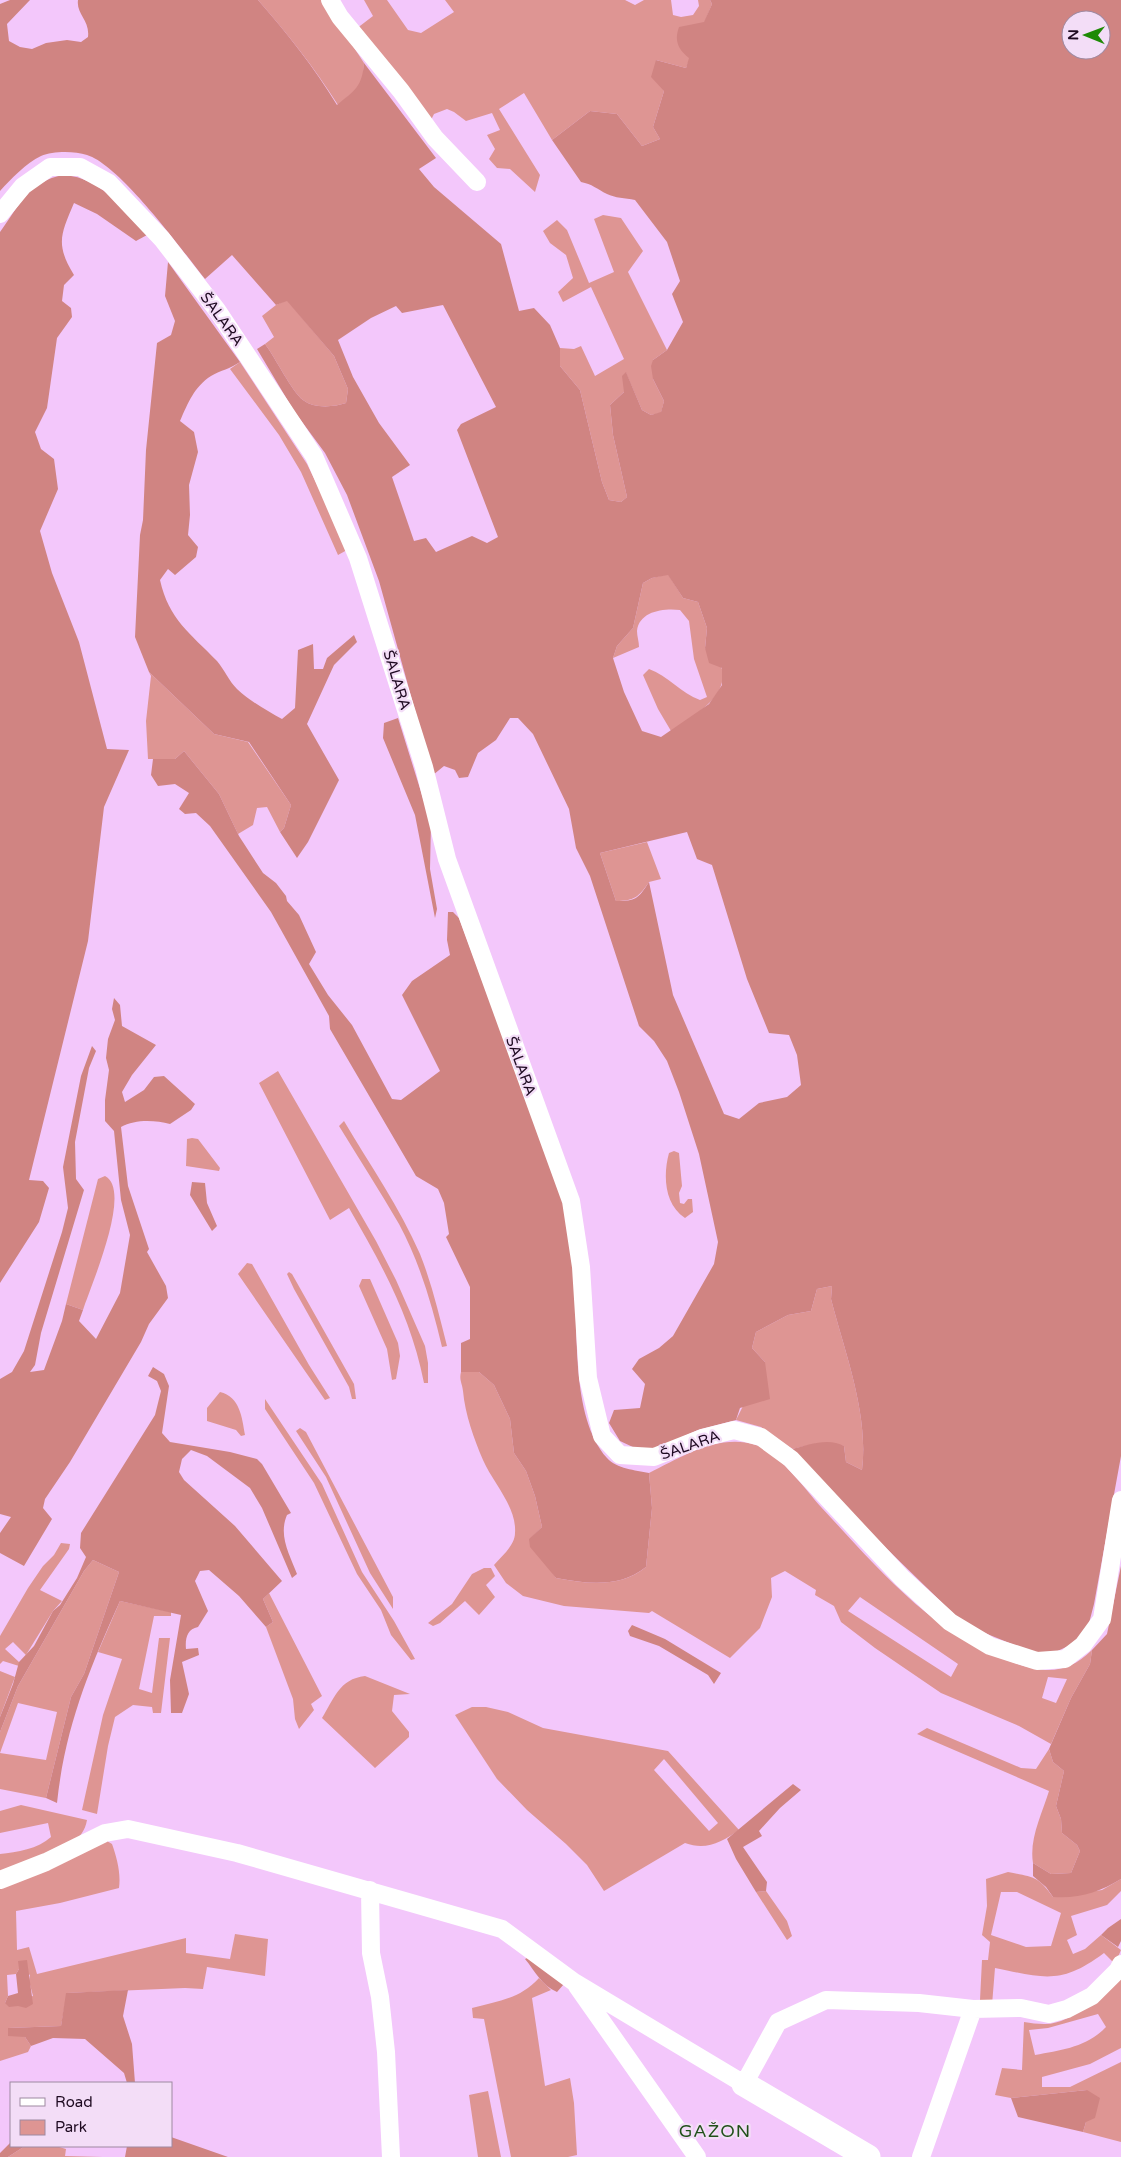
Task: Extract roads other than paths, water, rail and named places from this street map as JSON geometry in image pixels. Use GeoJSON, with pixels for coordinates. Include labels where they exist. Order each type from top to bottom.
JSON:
{"type":"FeatureCollection","features":[{"type":"Feature","properties":{"kind":"street"},"geometry":{"type":"LineString","coordinates":[[330,0],[340,17],[401,91],[435,138],[477,182]]}},
{"type":"Feature","properties":{"kind":"street","name":"ŠALARA"},"geometry":{"type":"LineString","coordinates":[[0,214],[23,186],[50,168],[80,167],[109,183],[162,239],[217,310],[314,456],[358,558],[424,767],[447,859],[571,1201],[581,1267],[588,1378],[602,1436],[620,1455],[654,1457],[702,1438],[734,1430],[761,1437],[791,1459],[902,1578],[950,1622],[990,1646],[1037,1661],[1065,1659],[1084,1645],[1102,1619],[1121,1500]]}},
{"type":"Feature","properties":{"kind":"street"},"geometry":{"type":"LineString","coordinates":[[0,1880],[46,1862],[105,1832],[128,1829],[237,1853],[502,1929],[574,1982],[868,2157]]}},
{"type":"Feature","properties":{"kind":"street"},"geometry":{"type":"LineString","coordinates":[[370,1890],[371,1953],[380,1997],[386,2052],[391,2157]]}},
{"type":"Feature","properties":{"kind":"street"},"geometry":{"type":"LineString","coordinates":[[744,2084],[778,2022],[826,2000],[919,2002],[973,2009],[1021,2008],[1049,2014],[1067,2009],[1092,1996],[1118,1970],[1121,1964]]}},
{"type":"Feature","properties":{"kind":"street"},"geometry":{"type":"LineString","coordinates":[[574,1982],[697,2157]]}},
{"type":"Feature","properties":{"kind":"street"},"geometry":{"type":"LineString","coordinates":[[920,2157],[973,2009]]}},
{"type":"Feature","properties":{"kind":"district","name":"GAŽON"},"geometry":{"type":"Point","coordinates":[715,2131]}}]}
